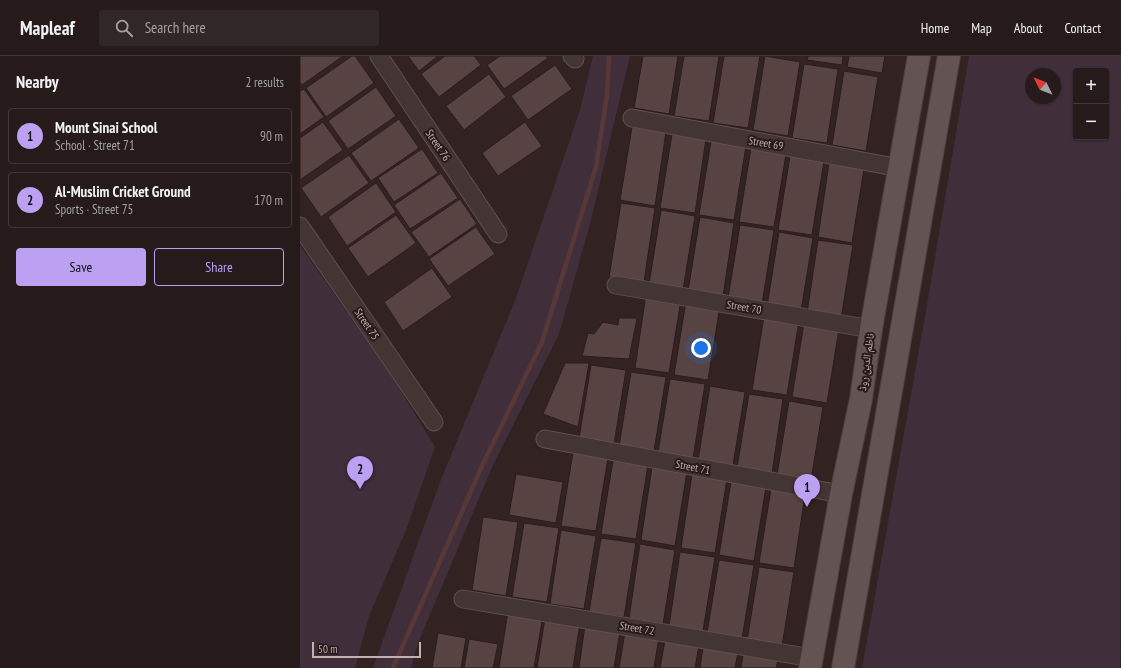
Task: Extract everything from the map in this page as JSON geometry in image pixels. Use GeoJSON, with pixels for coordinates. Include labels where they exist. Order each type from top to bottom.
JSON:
{"type":"FeatureCollection","features":[{"type":"Feature","properties":{"kind":"main road","name":"ناظم الدین روڈ"},"geometry":{"type":"LineString","coordinates":[[811,663],[841,494],[861,399],[871,329],[919,56]]}},
{"type":"Feature","properties":{"kind":"main road"},"geometry":{"type":"LineString","coordinates":[[844,668],[949,56]]}},
{"type":"Feature","properties":{"kind":"street","name":"Street 76"},"geometry":{"type":"LineString","coordinates":[[379,56],[498,234]]}},
{"type":"Feature","properties":{"kind":"street","name":"Street 69"},"geometry":{"type":"LineString","coordinates":[[632,118],[900,168]]}},
{"type":"Feature","properties":{"kind":"street","name":"Street 75"},"geometry":{"type":"LineString","coordinates":[[300,226],[434,422]]}},
{"type":"Feature","properties":{"kind":"street","name":"Street 70"},"geometry":{"type":"LineString","coordinates":[[616,285],[871,329]]}},
{"type":"Feature","properties":{"kind":"street","name":"Street 71"},"geometry":{"type":"LineString","coordinates":[[545,439],[841,494]]}},
{"type":"Feature","properties":{"kind":"street","name":"Street 72"},"geometry":{"type":"LineString","coordinates":[[462,599],[811,663]]}},
{"type":"Feature","properties":{"kind":"shaded area"},"geometry":{"type":"Polygon","coordinates":[[[593,56],[630,56],[590,224],[559,334],[493,465],[418,643],[411,668],[373,668],[440,482],[515,301],[580,110],[593,56]]]}},
{"type":"Feature","properties":{"kind":"shaded area"},"geometry":{"type":"Polygon","coordinates":[[[969,56],[1121,56],[1120,668],[862,668],[926,311],[969,56]]]}},
{"type":"Feature","properties":{"kind":"shaded area"},"geometry":{"type":"Polygon","coordinates":[[[300,245],[396,383],[435,447],[406,530],[369,616],[355,668],[300,668],[300,245]]]}},
{"type":"Feature","properties":{"kind":"building"},"geometry":{"type":"Polygon","coordinates":[[[300,56],[343,56],[302,85],[300,82],[300,56]]]}},
{"type":"Feature","properties":{"kind":"building"},"geometry":{"type":"Polygon","coordinates":[[[352,56],[355,56],[374,83],[326,117],[306,88],[352,56]]]}},
{"type":"Feature","properties":{"kind":"building"},"geometry":{"type":"Polygon","coordinates":[[[408,56],[438,56],[419,71],[408,56]]]}},
{"type":"Feature","properties":{"kind":"building"},"geometry":{"type":"Polygon","coordinates":[[[445,56],[474,56],[481,65],[439,97],[421,74],[445,56]]]}},
{"type":"Feature","properties":{"kind":"building"},"geometry":{"type":"Polygon","coordinates":[[[500,56],[546,56],[548,58],[504,89],[487,65],[500,56]]]}},
{"type":"Feature","properties":{"kind":"building"},"geometry":{"type":"Polygon","coordinates":[[[643,56],[678,56],[669,114],[634,108],[643,56]]]}},
{"type":"Feature","properties":{"kind":"building"},"geometry":{"type":"Polygon","coordinates":[[[684,56],[719,56],[709,121],[674,116],[684,56]]]}},
{"type":"Feature","properties":{"kind":"building"},"geometry":{"type":"Polygon","coordinates":[[[724,56],[760,56],[748,128],[713,123],[724,56]]]}},
{"type":"Feature","properties":{"kind":"building"},"geometry":{"type":"Polygon","coordinates":[[[765,56],[800,62],[788,136],[753,130],[765,56]]]}},
{"type":"Feature","properties":{"kind":"building"},"geometry":{"type":"Polygon","coordinates":[[[808,56],[843,56],[842,65],[807,60],[808,56]]]}},
{"type":"Feature","properties":{"kind":"building"},"geometry":{"type":"Polygon","coordinates":[[[849,56],[885,56],[882,73],[847,67],[849,56]]]}},
{"type":"Feature","properties":{"kind":"building"},"geometry":{"type":"Polygon","coordinates":[[[804,64],[838,69],[827,143],[792,138],[804,64]]]}},
{"type":"Feature","properties":{"kind":"building"},"geometry":{"type":"Polygon","coordinates":[[[555,65],[572,89],[528,120],[511,96],[555,65]]]}},
{"type":"Feature","properties":{"kind":"building"},"geometry":{"type":"Polygon","coordinates":[[[844,71],[878,77],[866,151],[832,145],[844,71]]]}},
{"type":"Feature","properties":{"kind":"building"},"geometry":{"type":"Polygon","coordinates":[[[489,74],[506,97],[464,130],[446,106],[489,74]]]}},
{"type":"Feature","properties":{"kind":"building"},"geometry":{"type":"Polygon","coordinates":[[[376,87],[396,116],[348,149],[328,121],[376,87]]]}},
{"type":"Feature","properties":{"kind":"building"},"geometry":{"type":"Polygon","coordinates":[[[304,89],[324,117],[300,134],[300,91],[304,89]]]}},
{"type":"Feature","properties":{"kind":"building"},"geometry":{"type":"Polygon","coordinates":[[[399,119],[419,148],[371,181],[351,153],[399,119]]]}},
{"type":"Feature","properties":{"kind":"building"},"geometry":{"type":"Polygon","coordinates":[[[323,122],[343,150],[300,180],[300,138],[323,122]]]}},
{"type":"Feature","properties":{"kind":"building"},"geometry":{"type":"Polygon","coordinates":[[[525,122],[542,146],[498,176],[482,153],[525,122]]]}},
{"type":"Feature","properties":{"kind":"building"},"geometry":{"type":"Polygon","coordinates":[[[632,127],[666,132],[655,206],[620,200],[632,127]]]}},
{"type":"Feature","properties":{"kind":"building"},"geometry":{"type":"Polygon","coordinates":[[[672,134],[706,139],[695,213],[660,208],[672,134]]]}},
{"type":"Feature","properties":{"kind":"building"},"geometry":{"type":"Polygon","coordinates":[[[711,141],[746,146],[734,220],[699,215],[711,141]]]}},
{"type":"Feature","properties":{"kind":"building"},"geometry":{"type":"Polygon","coordinates":[[[751,148],[786,154],[774,227],[739,222],[751,148]]]}},
{"type":"Feature","properties":{"kind":"building"},"geometry":{"type":"Polygon","coordinates":[[[422,149],[438,173],[394,202],[378,178],[422,149]]]}},
{"type":"Feature","properties":{"kind":"building"},"geometry":{"type":"Polygon","coordinates":[[[349,155],[369,183],[321,217],[301,188],[349,155]]]}},
{"type":"Feature","properties":{"kind":"building"},"geometry":{"type":"Polygon","coordinates":[[[790,156],[824,161],[812,235],[778,230],[790,156]]]}},
{"type":"Feature","properties":{"kind":"building"},"geometry":{"type":"Polygon","coordinates":[[[829,163],[864,169],[852,243],[818,237],[829,163]]]}},
{"type":"Feature","properties":{"kind":"building"},"geometry":{"type":"Polygon","coordinates":[[[441,173],[458,198],[410,229],[394,205],[441,173]]]}},
{"type":"Feature","properties":{"kind":"building"},"geometry":{"type":"Polygon","coordinates":[[[376,183],[396,212],[347,246],[328,217],[376,183]]]}},
{"type":"Feature","properties":{"kind":"building"},"geometry":{"type":"Polygon","coordinates":[[[460,199],[477,224],[429,257],[411,232],[460,199]]]}},
{"type":"Feature","properties":{"kind":"building"},"geometry":{"type":"Polygon","coordinates":[[[621,203],[655,208],[644,282],[609,277],[621,203]]]}},
{"type":"Feature","properties":{"kind":"building"},"geometry":{"type":"Polygon","coordinates":[[[661,210],[695,216],[683,290],[649,284],[661,210]]]}},
{"type":"Feature","properties":{"kind":"building"},"geometry":{"type":"Polygon","coordinates":[[[396,215],[416,243],[368,277],[348,248],[396,215]]]}},
{"type":"Feature","properties":{"kind":"building"},"geometry":{"type":"Polygon","coordinates":[[[700,217],[734,223],[723,296],[688,291],[700,217]]]}},
{"type":"Feature","properties":{"kind":"building"},"geometry":{"type":"Polygon","coordinates":[[[740,225],[774,230],[762,304],[728,298],[740,225]]]}},
{"type":"Feature","properties":{"kind":"building"},"geometry":{"type":"Polygon","coordinates":[[[476,227],[495,254],[448,286],[429,259],[476,227]]]}},
{"type":"Feature","properties":{"kind":"building"},"geometry":{"type":"Polygon","coordinates":[[[779,232],[813,238],[801,311],[767,306],[779,232]]]}},
{"type":"Feature","properties":{"kind":"building"},"geometry":{"type":"Polygon","coordinates":[[[818,240],[853,245],[841,319],[807,313],[818,240]]]}},
{"type":"Feature","properties":{"kind":"building"},"geometry":{"type":"Polygon","coordinates":[[[432,268],[452,297],[403,331],[384,302],[432,268]]]}},
{"type":"Feature","properties":{"kind":"building"},"geometry":{"type":"Polygon","coordinates":[[[646,294],[681,300],[669,373],[635,368],[646,294]]]}},
{"type":"Feature","properties":{"kind":"building"},"geometry":{"type":"Polygon","coordinates":[[[686,301],[720,306],[708,380],[674,375],[686,301]]]}},
{"type":"Feature","properties":{"kind":"building"},"geometry":{"type":"Polygon","coordinates":[[[764,316],[799,321],[787,395],[752,390],[764,316]]]}},
{"type":"Feature","properties":{"kind":"building"},"geometry":{"type":"Polygon","coordinates":[[[619,318],[637,318],[629,359],[582,356],[588,333],[594,334],[603,322],[618,325],[619,318]]]}},
{"type":"Feature","properties":{"kind":"building"},"geometry":{"type":"Polygon","coordinates":[[[804,323],[839,329],[827,403],[792,397],[804,323]]]}},
{"type":"Feature","properties":{"kind":"building"},"geometry":{"type":"Polygon","coordinates":[[[565,363],[589,363],[578,427],[543,414],[565,363]]]}},
{"type":"Feature","properties":{"kind":"building"},"geometry":{"type":"Polygon","coordinates":[[[591,365],[626,370],[614,444],[579,438],[591,365]]]}},
{"type":"Feature","properties":{"kind":"building"},"geometry":{"type":"Polygon","coordinates":[[[631,372],[666,377],[654,451],[619,446],[631,372]]]}},
{"type":"Feature","properties":{"kind":"building"},"geometry":{"type":"Polygon","coordinates":[[[670,379],[705,384],[693,458],[658,452],[670,379]]]}},
{"type":"Feature","properties":{"kind":"building"},"geometry":{"type":"Polygon","coordinates":[[[710,386],[745,392],[733,465],[698,460],[710,386]]]}},
{"type":"Feature","properties":{"kind":"building"},"geometry":{"type":"Polygon","coordinates":[[[749,394],[783,399],[772,473],[737,468],[749,394]]]}},
{"type":"Feature","properties":{"kind":"building"},"geometry":{"type":"Polygon","coordinates":[[[789,401],[823,407],[811,480],[777,475],[789,401]]]}},
{"type":"Feature","properties":{"kind":"building"},"geometry":{"type":"Polygon","coordinates":[[[573,452],[608,458],[596,531],[561,526],[573,452]]]}},
{"type":"Feature","properties":{"kind":"building"},"geometry":{"type":"Polygon","coordinates":[[[613,460],[648,465],[636,539],[601,534],[613,460]]]}},
{"type":"Feature","properties":{"kind":"building"},"geometry":{"type":"Polygon","coordinates":[[[652,467],[687,472],[675,546],[641,540],[652,467]]]}},
{"type":"Feature","properties":{"kind":"building"},"geometry":{"type":"Polygon","coordinates":[[[516,474],[563,482],[556,523],[509,515],[516,474]]]}},
{"type":"Feature","properties":{"kind":"building"},"geometry":{"type":"Polygon","coordinates":[[[692,474],[727,479],[715,553],[681,548],[692,474]]]}},
{"type":"Feature","properties":{"kind":"building"},"geometry":{"type":"Polygon","coordinates":[[[731,482],[766,487],[754,561],[719,555],[731,482]]]}},
{"type":"Feature","properties":{"kind":"building"},"geometry":{"type":"Polygon","coordinates":[[[771,489],[805,495],[794,568],[759,563],[771,489]]]}},
{"type":"Feature","properties":{"kind":"building"},"geometry":{"type":"Polygon","coordinates":[[[483,517],[518,522],[506,596],[472,590],[483,517]]]}},
{"type":"Feature","properties":{"kind":"building"},"geometry":{"type":"Polygon","coordinates":[[[524,523],[559,528],[547,602],[512,597],[524,523]]]}},
{"type":"Feature","properties":{"kind":"building"},"geometry":{"type":"Polygon","coordinates":[[[561,530],[596,536],[584,609],[550,604],[561,530]]]}},
{"type":"Feature","properties":{"kind":"building"},"geometry":{"type":"Polygon","coordinates":[[[601,538],[636,543],[624,617],[589,612],[601,538]]]}},
{"type":"Feature","properties":{"kind":"building"},"geometry":{"type":"Polygon","coordinates":[[[640,544],[675,550],[663,624],[629,618],[640,544]]]}},
{"type":"Feature","properties":{"kind":"building"},"geometry":{"type":"Polygon","coordinates":[[[680,552],[715,557],[703,631],[669,626],[680,552]]]}},
{"type":"Feature","properties":{"kind":"building"},"geometry":{"type":"Polygon","coordinates":[[[719,560],[754,565],[742,639],[707,633],[719,560]]]}},
{"type":"Feature","properties":{"kind":"building"},"geometry":{"type":"Polygon","coordinates":[[[759,567],[794,572],[782,646],[747,641],[759,567]]]}},
{"type":"Feature","properties":{"kind":"building"},"geometry":{"type":"Polygon","coordinates":[[[508,611],[543,616],[534,668],[499,668],[508,611]]]}},
{"type":"Feature","properties":{"kind":"building"},"geometry":{"type":"Polygon","coordinates":[[[545,618],[580,623],[573,668],[537,668],[545,618]]]}},
{"type":"Feature","properties":{"kind":"building"},"geometry":{"type":"Polygon","coordinates":[[[585,625],[620,631],[614,668],[579,668],[585,625]]]}},
{"type":"Feature","properties":{"kind":"building"},"geometry":{"type":"Polygon","coordinates":[[[625,632],[659,637],[654,668],[619,668],[625,632]]]}},
{"type":"Feature","properties":{"kind":"building"},"geometry":{"type":"Polygon","coordinates":[[[438,633],[466,638],[461,668],[432,668],[438,633]]]}},
{"type":"Feature","properties":{"kind":"building"},"geometry":{"type":"Polygon","coordinates":[[[469,639],[498,644],[493,668],[464,668],[469,639]]]}},
{"type":"Feature","properties":{"kind":"building"},"geometry":{"type":"Polygon","coordinates":[[[665,640],[699,645],[695,668],[660,668],[665,640]]]}},
{"type":"Feature","properties":{"kind":"building"},"geometry":{"type":"Polygon","coordinates":[[[703,647],[738,652],[735,668],[700,668],[703,647]]]}},
{"type":"Feature","properties":{"kind":"building"},"geometry":{"type":"Polygon","coordinates":[[[743,655],[778,660],[776,668],[741,668],[743,655]]]}},
{"type":"Feature","properties":{"kind":"waterway"},"geometry":{"type":"LineString","coordinates":[[393,668],[482,466],[542,342],[596,167],[607,95],[609,56]]}},
{"type":"Feature","properties":{"kind":"place","name":"Al-Muslim Cricket Ground"},"geometry":{"type":"Point","coordinates":[360,489]}},
{"type":"Feature","properties":{"kind":"place","name":"Mount Sinai School"},"geometry":{"type":"Point","coordinates":[807,507]}}]}
